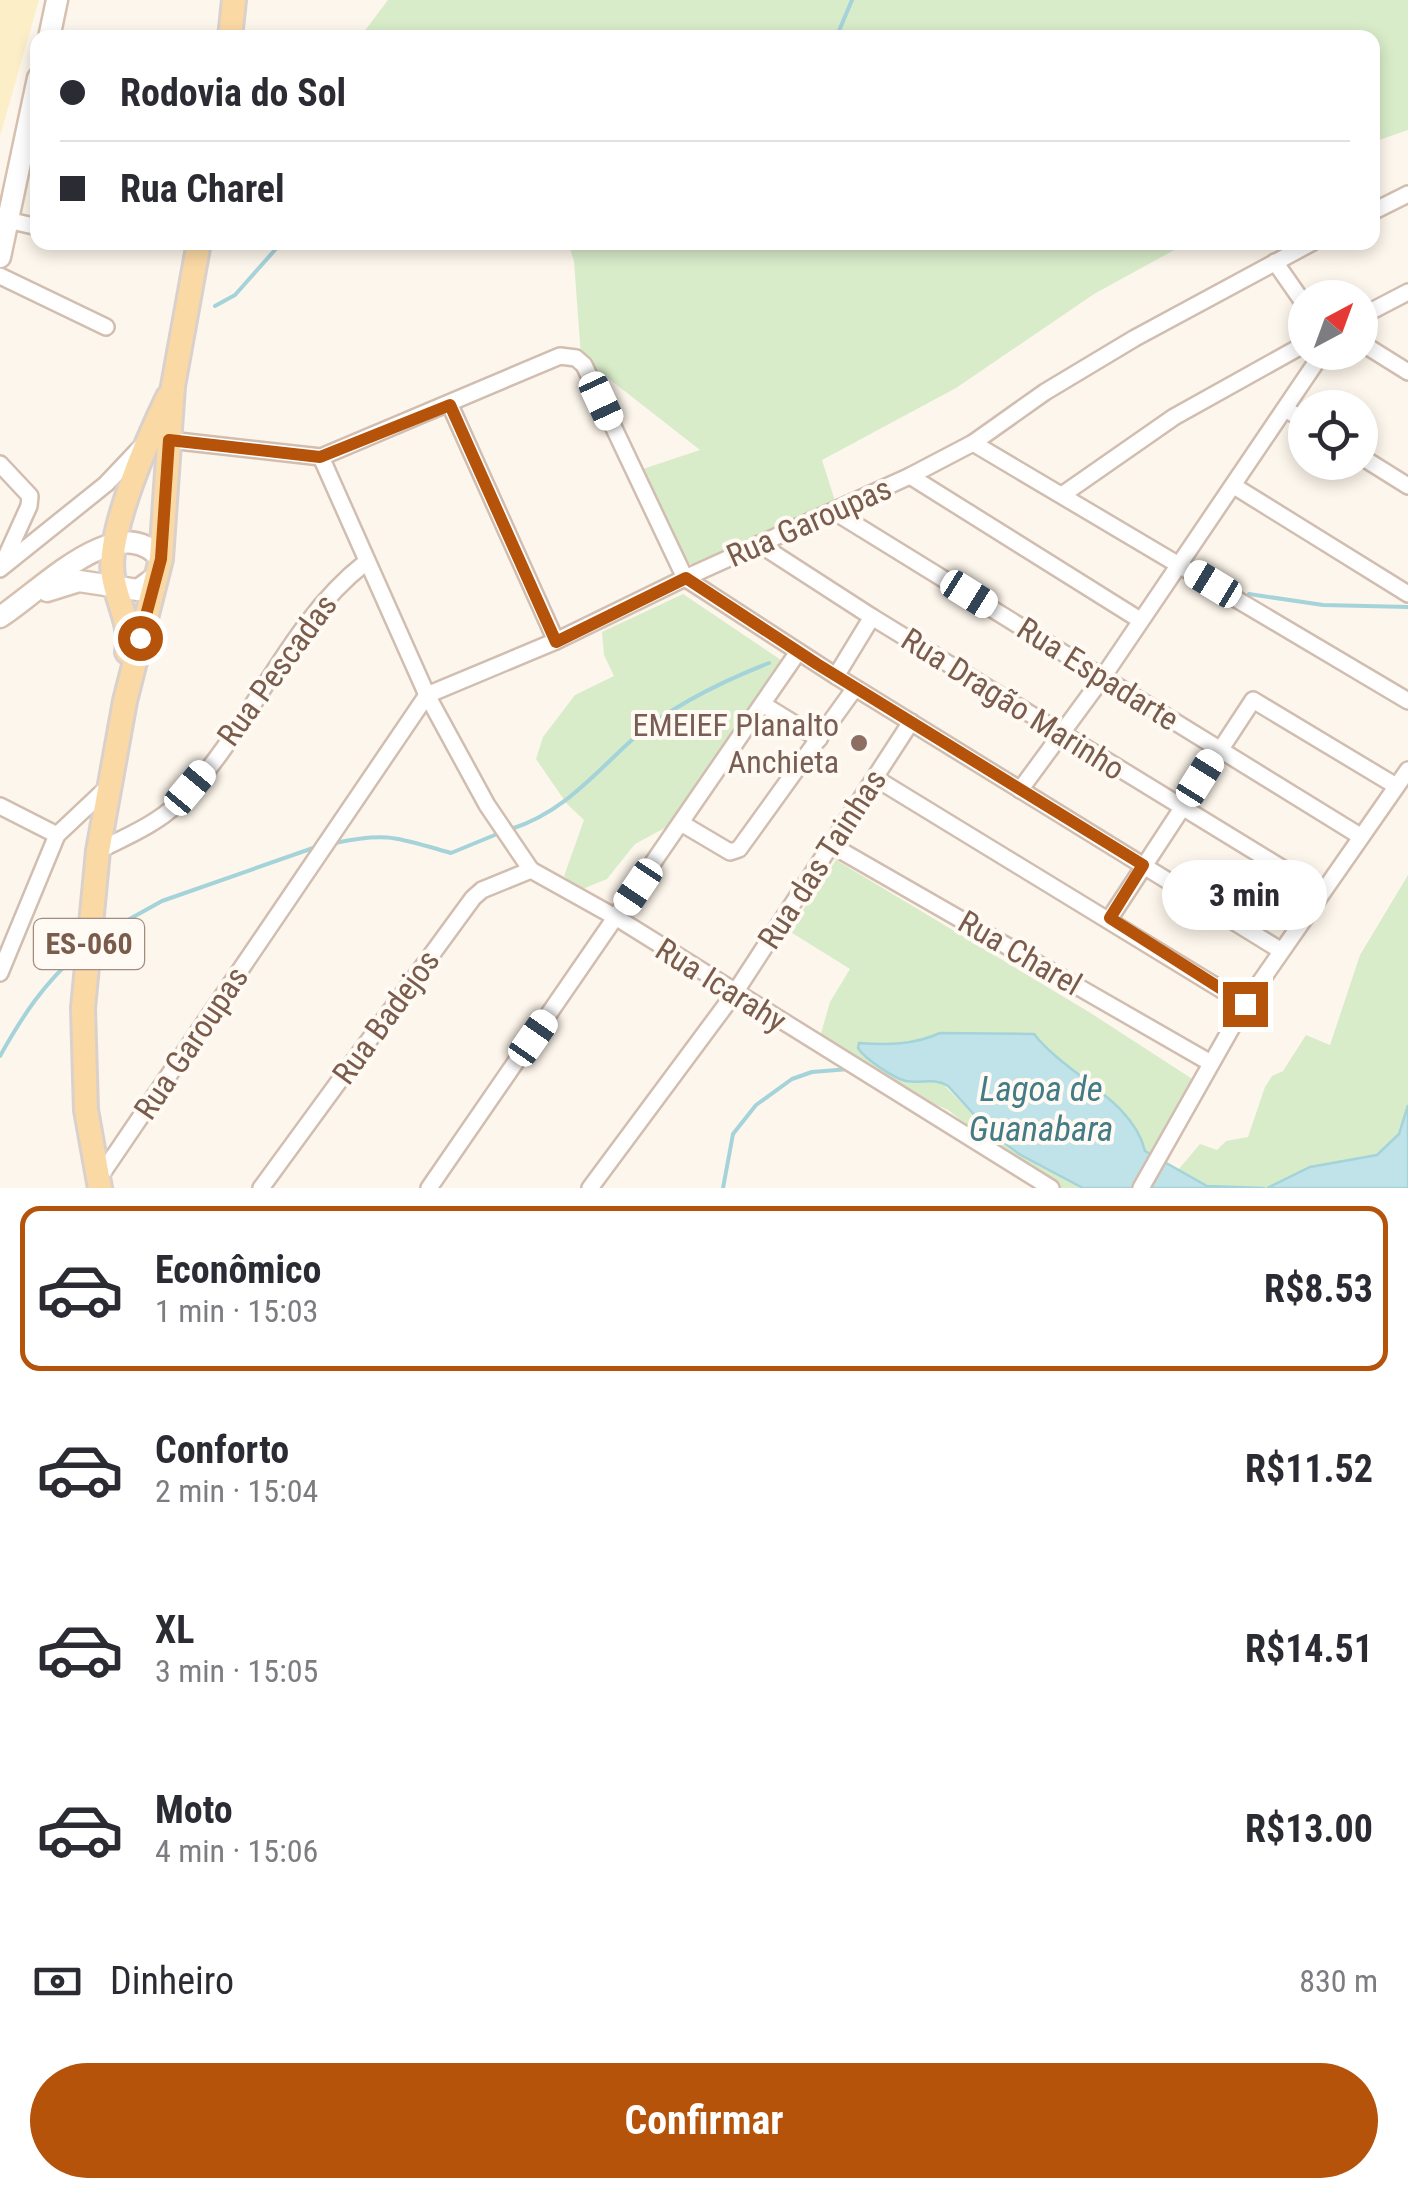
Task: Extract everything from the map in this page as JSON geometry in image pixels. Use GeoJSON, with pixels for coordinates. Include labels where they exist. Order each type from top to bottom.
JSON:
{"type":"FeatureCollection","features":[{"type":"Feature","properties":{"kind":"main road"},"geometry":{"type":"LineString","coordinates":[[231,30],[234,0]]}},
{"type":"Feature","properties":{"kind":"main road","name":"ES-060"},"geometry":{"type":"LineString","coordinates":[[125,701],[128,630],[104,546],[158,440],[198,250]]}},
{"type":"Feature","properties":{"kind":"main road","name":"ES-060"},"geometry":{"type":"LineString","coordinates":[[96,1185],[86,1110],[82,1008],[98,851],[125,701],[158,568],[158,440]]}},
{"type":"Feature","properties":{"kind":"street"},"geometry":{"type":"LineString","coordinates":[[50,30],[57,0]]}},
{"type":"Feature","properties":{"kind":"street"},"geometry":{"type":"LineString","coordinates":[[0,257],[30,133]]}},
{"type":"Feature","properties":{"kind":"street"},"geometry":{"type":"LineString","coordinates":[[1380,208],[1408,194]]}},
{"type":"Feature","properties":{"kind":"street"},"geometry":{"type":"LineString","coordinates":[[7,220],[30,225]]}},
{"type":"Feature","properties":{"kind":"street","name":"Rua Garoupas"},"geometry":{"type":"LineString","coordinates":[[96,1185],[427,694],[556,642],[910,476],[973,443],[1045,392],[1135,338],[1298,250]]}},
{"type":"Feature","properties":{"kind":"street"},"geometry":{"type":"LineString","coordinates":[[1275,262],[1288,281]]}},
{"type":"Feature","properties":{"kind":"street"},"geometry":{"type":"LineString","coordinates":[[0,276],[106,327]]}},
{"type":"Feature","properties":{"kind":"street"},"geometry":{"type":"LineString","coordinates":[[1378,308],[1408,292]]}},
{"type":"Feature","properties":{"kind":"street"},"geometry":{"type":"LineString","coordinates":[[1062,495],[1174,417],[1288,353]]}},
{"type":"Feature","properties":{"kind":"street"},"geometry":{"type":"LineString","coordinates":[[1378,353],[1408,372]]}},
{"type":"Feature","properties":{"kind":"street"},"geometry":{"type":"LineString","coordinates":[[0,569],[158,440],[320,457],[560,356],[576,358],[584,365],[686,578],[855,688],[1280,950]]}},
{"type":"Feature","properties":{"kind":"street"},"geometry":{"type":"LineString","coordinates":[[1020,790],[1103,677],[1312,370]]}},
{"type":"Feature","properties":{"kind":"street"},"geometry":{"type":"LineString","coordinates":[[450,405],[556,642]]}},
{"type":"Feature","properties":{"kind":"street"},"geometry":{"type":"LineString","coordinates":[[973,443],[1408,701]]}},
{"type":"Feature","properties":{"kind":"street","name":"Rua Icarahy"},"geometry":{"type":"LineString","coordinates":[[320,457],[427,694],[487,805],[531,870],[617,918],[1051,1188]]}},
{"type":"Feature","properties":{"kind":"street"},"geometry":{"type":"LineString","coordinates":[[0,464],[30,496],[0,569]]}},
{"type":"Feature","properties":{"kind":"street"},"geometry":{"type":"LineString","coordinates":[[1378,467],[1408,486]]}},
{"type":"Feature","properties":{"kind":"street"},"geometry":{"type":"LineString","coordinates":[[910,476],[1140,620]]}},
{"type":"Feature","properties":{"kind":"street"},"geometry":{"type":"LineString","coordinates":[[1234,486],[1408,594]]}},
{"type":"Feature","properties":{"kind":"street","name":"Rua Espadarte"},"geometry":{"type":"LineString","coordinates":[[835,512],[1360,836]]}},
{"type":"Feature","properties":{"kind":"street"},"geometry":{"type":"LineString","coordinates":[[0,617],[55,586],[91,581],[138,590],[158,568],[146,544],[104,546],[23,603]]}},
{"type":"Feature","properties":{"kind":"street","name":"Rua Dragão Marinho"},"geometry":{"type":"LineString","coordinates":[[760,544],[872,618],[1321,892]]}},
{"type":"Feature","properties":{"kind":"street","name":"Rua Pescadas"},"geometry":{"type":"LineString","coordinates":[[98,851],[157,820],[178,804],[204,773],[280,659],[347,576],[365,563]]}},
{"type":"Feature","properties":{"kind":"street"},"geometry":{"type":"LineString","coordinates":[[836,676],[872,618]]}},
{"type":"Feature","properties":{"kind":"street"},"geometry":{"type":"LineString","coordinates":[[428,1188],[798,652]]}},
{"type":"Feature","properties":{"kind":"street"},"geometry":{"type":"LineString","coordinates":[[681,823],[730,852],[740,849],[855,688]]}},
{"type":"Feature","properties":{"kind":"street"},"geometry":{"type":"LineString","coordinates":[[1110,918],[1248,703],[1258,701],[1396,786]]}},
{"type":"Feature","properties":{"kind":"street"},"geometry":{"type":"LineString","coordinates":[[764,704],[819,739]]}},
{"type":"Feature","properties":{"kind":"street","name":"Rua das Tainhas"},"geometry":{"type":"LineString","coordinates":[[590,1188],[734,994],[912,722]]}},
{"type":"Feature","properties":{"kind":"street"},"geometry":{"type":"LineString","coordinates":[[1141,1188],[1245,1004],[1408,770]]}},
{"type":"Feature","properties":{"kind":"street"},"geometry":{"type":"LineString","coordinates":[[875,778],[1110,918],[1245,1004]]}},
{"type":"Feature","properties":{"kind":"street"},"geometry":{"type":"LineString","coordinates":[[0,973],[56,835],[111,784]]}},
{"type":"Feature","properties":{"kind":"street"},"geometry":{"type":"LineString","coordinates":[[0,806],[56,835]]}},
{"type":"Feature","properties":{"kind":"street","name":"Rua Charel"},"geometry":{"type":"LineString","coordinates":[[831,845],[1209,1062]]}},
{"type":"Feature","properties":{"kind":"street","name":"Rua Badejos"},"geometry":{"type":"LineString","coordinates":[[261,1188],[473,898],[531,870]]}},
{"type":"Feature","properties":{"kind":"green space"},"geometry":{"type":"Polygon","coordinates":[[[388,0],[1408,0],[1408,130],[1380,140],[1380,30],[365,30],[388,0]]]}},
{"type":"Feature","properties":{"kind":"green space"},"geometry":{"type":"Polygon","coordinates":[[[570,250],[1174,250],[1094,294],[956,388],[822,460],[837,507],[701,566],[687,563],[678,555],[640,470],[700,450],[581,357],[570,250]]]}},
{"type":"Feature","properties":{"kind":"green space"},"geometry":{"type":"Polygon","coordinates":[[[683,594],[781,660],[672,824],[635,844],[607,879],[580,890],[564,876],[584,820],[567,804],[536,759],[543,737],[575,695],[614,676],[604,655],[602,632],[683,594]]]}},
{"type":"Feature","properties":{"kind":"green space"},"geometry":{"type":"Polygon","coordinates":[[[836,860],[1089,1012],[1197,1082],[1150,1154],[1113,1102],[1033,1034],[929,1037],[872,1059],[905,1080],[940,1081],[990,1132],[1019,1154],[1083,1188],[1059,1188],[1007,1156],[948,1110],[916,1096],[820,1037],[830,1002],[850,969],[789,931],[836,860]]]}},
{"type":"Feature","properties":{"kind":"green space"},"geometry":{"type":"Polygon","coordinates":[[[1408,875],[1408,1105],[1399,1134],[1377,1155],[1310,1167],[1267,1188],[1207,1186],[1178,1170],[1200,1144],[1217,1150],[1226,1141],[1248,1137],[1265,1087],[1272,1076],[1283,1071],[1306,1035],[1330,1045],[1360,955],[1408,875]]]}},
{"type":"Feature","properties":{"kind":"sand"},"geometry":{"type":"Polygon","coordinates":[[[0,0],[39,0],[30,30],[0,136],[0,0]]]}},
{"type":"Feature","properties":{"kind":"water","name":"Lagoa de Guanabara"},"geometry":{"type":"Polygon","coordinates":[[[940,1033],[1034,1034],[1113,1102],[1138,1133],[1145,1151],[1207,1186],[1265,1188],[1083,1188],[1019,1154],[990,1132],[948,1086],[900,1079],[858,1048],[859,1043],[900,1043],[940,1033]]]}},
{"type":"Feature","properties":{"kind":"water"},"geometry":{"type":"Polygon","coordinates":[[[1408,1105],[1408,1188],[1267,1188],[1310,1167],[1377,1155],[1399,1134],[1408,1105]]]}},
{"type":"Feature","properties":{"kind":"waterway"},"geometry":{"type":"LineString","coordinates":[[839,30],[852,0]]}},
{"type":"Feature","properties":{"kind":"waterway"},"geometry":{"type":"LineString","coordinates":[[215,306],[235,295],[275,250]]}},
{"type":"Feature","properties":{"kind":"waterway"},"geometry":{"type":"LineString","coordinates":[[1249,594],[1323,605],[1408,607]]}},
{"type":"Feature","properties":{"kind":"waterway"},"geometry":{"type":"LineString","coordinates":[[511,829],[563,802],[665,715],[716,686],[769,663]]}},
{"type":"Feature","properties":{"kind":"waterway"},"geometry":{"type":"LineString","coordinates":[[335,843],[382,837],[451,853],[502,832]]}},
{"type":"Feature","properties":{"kind":"waterway"},"geometry":{"type":"LineString","coordinates":[[99,936],[162,901],[316,847]]}},
{"type":"Feature","properties":{"kind":"waterway"},"geometry":{"type":"LineString","coordinates":[[0,1056],[35,1000],[80,952]]}},
{"type":"Feature","properties":{"kind":"waterway"},"geometry":{"type":"LineString","coordinates":[[723,1188],[733,1134],[756,1105],[792,1079],[812,1072],[849,1069]]}},
{"type":"Feature","properties":{"kind":"place","name":"EMEIEF Planalto Anchieta"},"geometry":{"type":"Point","coordinates":[859,743]}},
{"type":"Feature","properties":{"kind":"route"},"geometry":{"type":"LineString","coordinates":[[140,638],[161,559],[169,440],[320,457],[450,405],[556,642],[686,578],[817,664],[1143,865],[1110,918],[1245,1004]]}}]}
